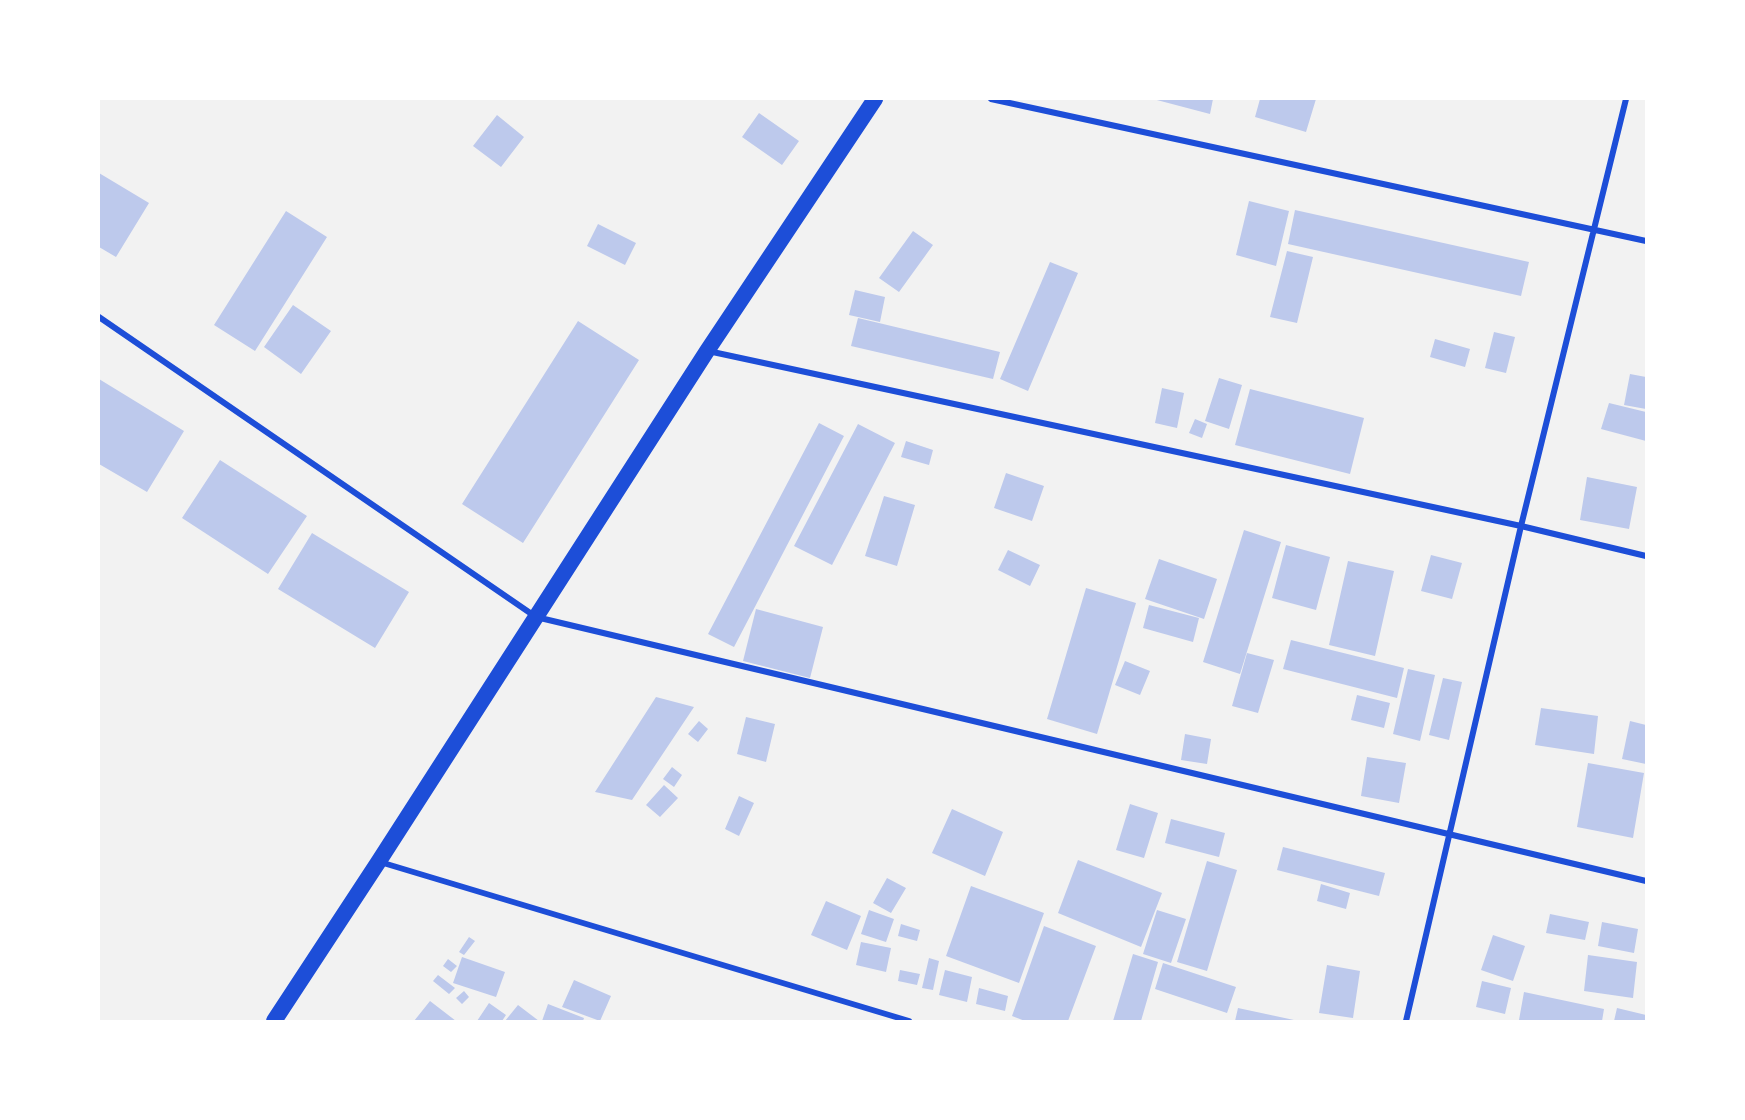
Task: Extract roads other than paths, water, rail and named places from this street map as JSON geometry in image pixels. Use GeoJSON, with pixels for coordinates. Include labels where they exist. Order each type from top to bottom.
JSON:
{"type":"FeatureCollection","features":[{"type":"Feature","properties":{"kind":"highway"},"geometry":{"type":"LineString","coordinates":[[274,1021],[707,351],[875,99]]}},
{"type":"Feature","properties":{"kind":"street"},"geometry":{"type":"LineString","coordinates":[[991,99],[1646,241]]}},
{"type":"Feature","properties":{"kind":"street"},"geometry":{"type":"LineString","coordinates":[[1407,1021],[1521,526],[1626,99]]}},
{"type":"Feature","properties":{"kind":"street"},"geometry":{"type":"LineString","coordinates":[[99,317],[536,617],[1646,881]]}},
{"type":"Feature","properties":{"kind":"street"},"geometry":{"type":"LineString","coordinates":[[707,351],[1521,526],[1646,556]]}},
{"type":"Feature","properties":{"kind":"street"},"geometry":{"type":"LineString","coordinates":[[379,861],[909,1021]]}}]}
